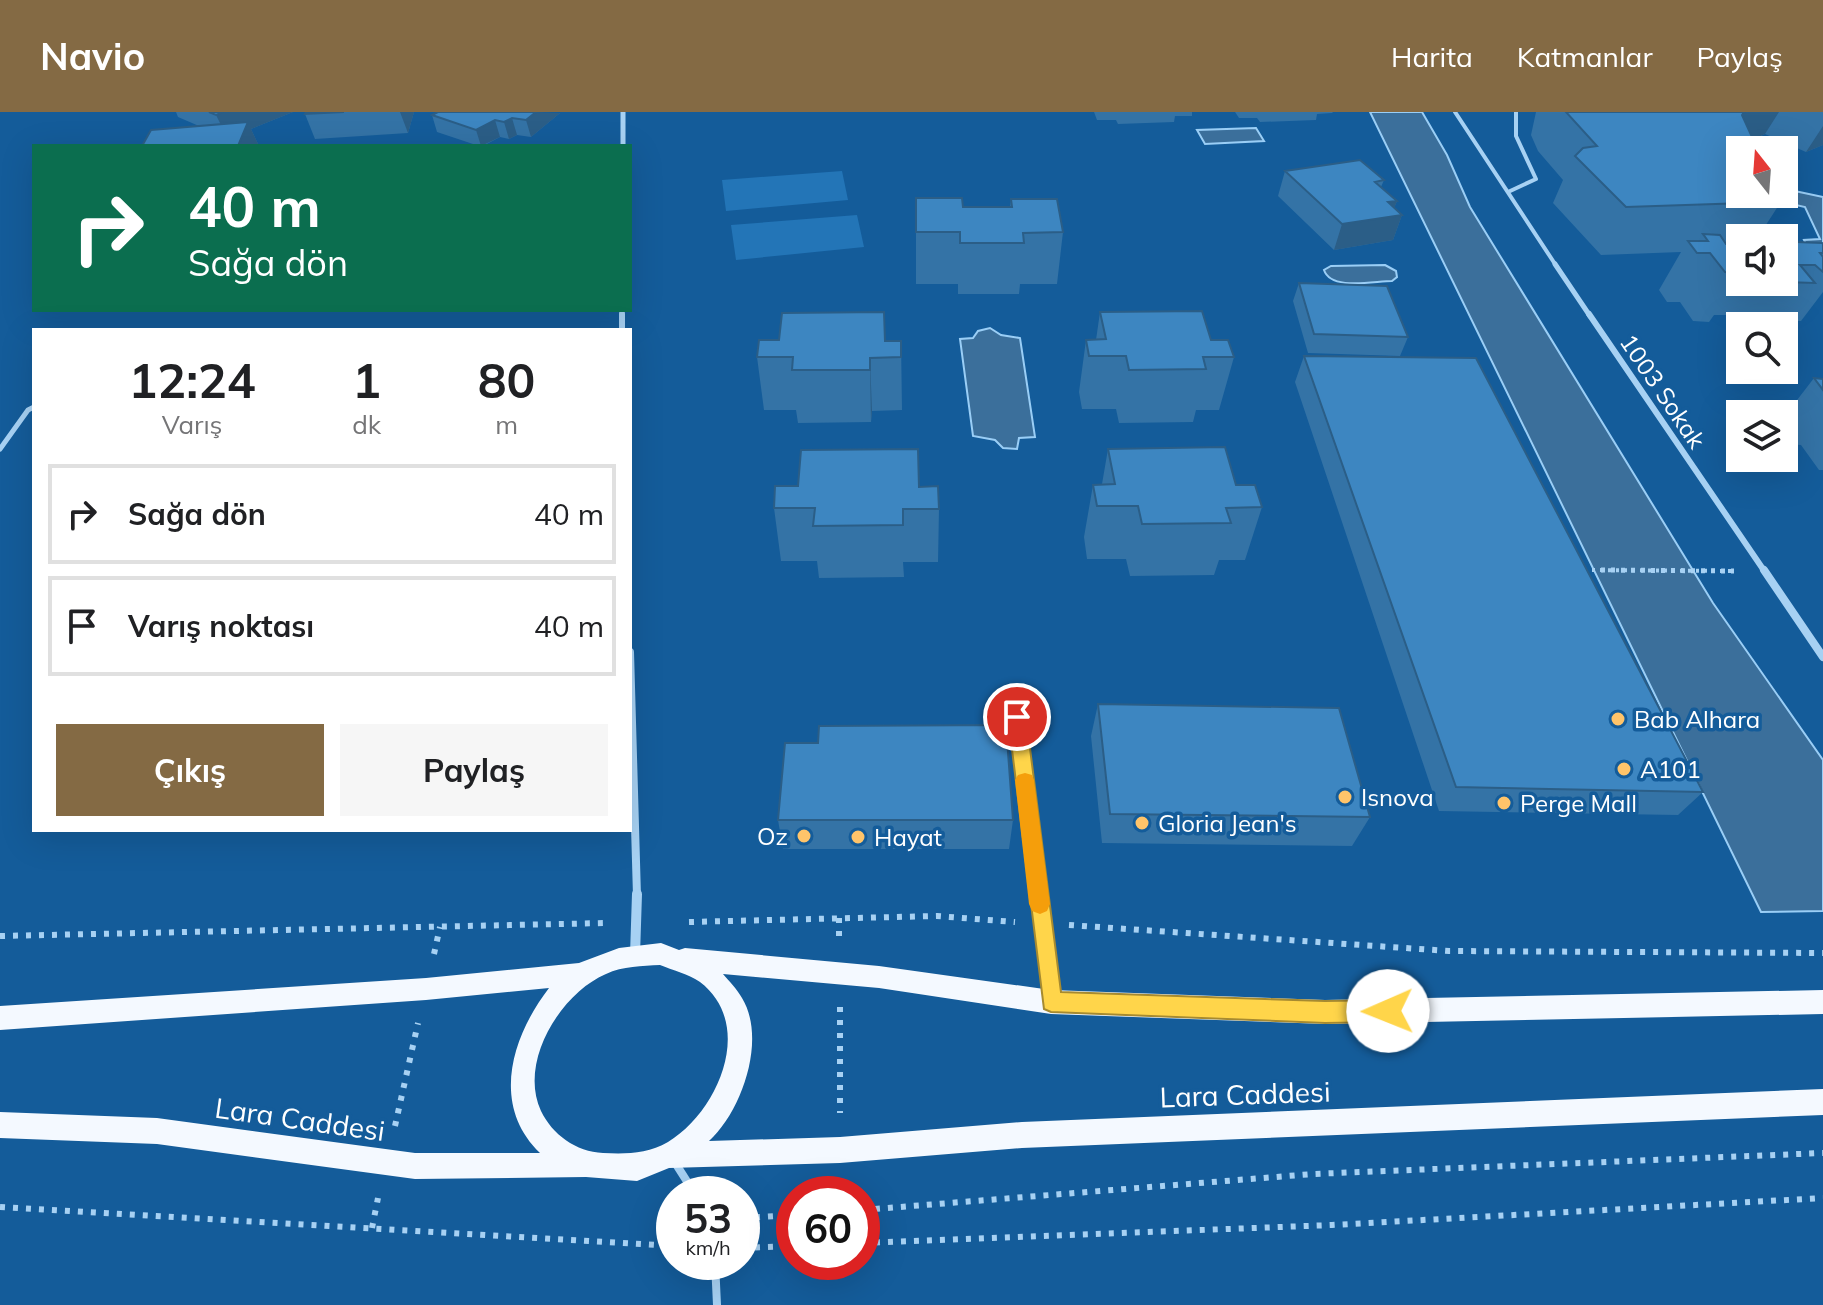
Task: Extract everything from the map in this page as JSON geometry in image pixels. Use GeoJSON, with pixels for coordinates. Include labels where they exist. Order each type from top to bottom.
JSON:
{"type":"FeatureCollection","features":[{"type":"Feature","properties":{"kind":"main road"},"geometry":{"type":"LineString","coordinates":[[685,959],[713,976],[732,1000],[742,1031],[741,1066],[727,1100],[703,1132],[670,1155],[644,1165],[618,1168],[592,1166],[559,1153],[536,1128],[523,1097],[522,1062],[533,1028],[554,998],[582,974],[608,961],[635,955],[661,954],[685,959],[839,973],[1051,1002],[1325,1012],[1813,1003]]}},
{"type":"Feature","properties":{"kind":"main road"},"geometry":{"type":"LineString","coordinates":[[0,1018],[426,989],[582,974]]}},
{"type":"Feature","properties":{"kind":"main road","name":"Lara Caddesi"},"geometry":{"type":"LineString","coordinates":[[670,1155],[840,1150],[1022,1135],[1823,1102]]}},
{"type":"Feature","properties":{"kind":"main road","name":"Lara Caddesi"},"geometry":{"type":"LineString","coordinates":[[0,1125],[157,1131],[415,1166],[592,1166]]}},
{"type":"Feature","properties":{"kind":"street"},"geometry":{"type":"LineString","coordinates":[[623,112],[623,144]]}},
{"type":"Feature","properties":{"kind":"street","name":"1003 Sokak"},"geometry":{"type":"LineString","coordinates":[[1555,264],[1823,657]]}},
{"type":"Feature","properties":{"kind":"street"},"geometry":{"type":"LineString","coordinates":[[632,720],[638,923],[635,955]]}},
{"type":"Feature","properties":{"kind":"lane"},"geometry":{"type":"LineString","coordinates":[[1455,112],[1555,264]]}},
{"type":"Feature","properties":{"kind":"lane"},"geometry":{"type":"LineString","coordinates":[[1508,192],[1536,179],[1516,136],[1516,112]]}},
{"type":"Feature","properties":{"kind":"lane"},"geometry":{"type":"LineString","coordinates":[[0,449],[32,408]]}},
{"type":"Feature","properties":{"kind":"lane"},"geometry":{"type":"LineString","coordinates":[[1014,688],[1051,1002]]}},
{"type":"Feature","properties":{"kind":"lane"},"geometry":{"type":"LineString","coordinates":[[670,1155],[683,1176]]}},
{"type":"Feature","properties":{"kind":"lane"},"geometry":{"type":"LineString","coordinates":[[716,1280],[717,1305]]}},
{"type":"Feature","properties":{"kind":"path"},"geometry":{"type":"LineString","coordinates":[[1580,570],[1703,572]]}},
{"type":"Feature","properties":{"kind":"path"},"geometry":{"type":"LineString","coordinates":[[0,936],[937,916],[1449,951],[1823,953]]}},
{"type":"Feature","properties":{"kind":"path"},"geometry":{"type":"LineString","coordinates":[[839,918],[840,1150]]}},
{"type":"Feature","properties":{"kind":"path"},"geometry":{"type":"LineString","coordinates":[[372,1228],[440,927]]}},
{"type":"Feature","properties":{"kind":"path"},"geometry":{"type":"LineString","coordinates":[[880,1209],[1313,1174],[1823,1153]]}},
{"type":"Feature","properties":{"kind":"path"},"geometry":{"type":"LineString","coordinates":[[880,1242],[1332,1225],[1823,1198]]}},
{"type":"Feature","properties":{"kind":"path"},"geometry":{"type":"LineString","coordinates":[[0,1207],[656,1245]]}},
{"type":"Feature","properties":{"kind":"shaded area"},"geometry":{"type":"Polygon","coordinates":[[[1370,112],[1422,112],[1447,155],[1470,207],[1713,603],[1823,760],[1823,911],[1761,912],[1370,112]]]}},
{"type":"Feature","properties":{"kind":"shaded area"},"geometry":{"type":"Polygon","coordinates":[[[1256,128],[1264,141],[1205,144],[1197,130],[1256,128]]]}},
{"type":"Feature","properties":{"kind":"shaded area"},"geometry":{"type":"Polygon","coordinates":[[[842,171],[848,200],[726,211],[722,180],[842,171]]]}},
{"type":"Feature","properties":{"kind":"shaded area"},"geometry":{"type":"Polygon","coordinates":[[[1798,192],[1823,197],[1823,248],[1808,248],[1804,240],[1820,239],[1805,207],[1798,205],[1798,192]]]}},
{"type":"Feature","properties":{"kind":"shaded area"},"geometry":{"type":"Polygon","coordinates":[[[857,215],[864,247],[736,260],[731,225],[857,215]]]}},
{"type":"Feature","properties":{"kind":"shaded area"},"geometry":{"type":"Polygon","coordinates":[[[1385,265],[1396,271],[1397,277],[1392,281],[1344,283],[1328,277],[1324,270],[1331,266],[1385,265]]]}},
{"type":"Feature","properties":{"kind":"shaded area"},"geometry":{"type":"Polygon","coordinates":[[[990,328],[1001,335],[1020,338],[1035,437],[1019,438],[1017,449],[1003,448],[995,440],[973,436],[960,339],[973,338],[978,331],[990,328]]]}},
{"type":"Feature","properties":{"kind":"building"},"geometry":{"type":"Polygon","coordinates":[[[438,112],[536,112],[526,120],[495,120],[476,130],[432,115],[438,112]]]}},
{"type":"Feature","properties":{"kind":"building"},"geometry":{"type":"Polygon","coordinates":[[[1566,112],[1744,112],[1742,115],[1752,136],[1726,136],[1726,204],[1626,207],[1575,156],[1583,148],[1597,146],[1566,112]]]}},
{"type":"Feature","properties":{"kind":"building"},"geometry":{"type":"Polygon","coordinates":[[[248,122],[239,144],[143,144],[151,130],[248,122]]]}},
{"type":"Feature","properties":{"kind":"building"},"geometry":{"type":"Polygon","coordinates":[[[1360,160],[1384,180],[1375,182],[1397,201],[1388,202],[1402,215],[1342,224],[1285,171],[1360,160]]]}},
{"type":"Feature","properties":{"kind":"building"},"geometry":{"type":"Polygon","coordinates":[[[916,198],[962,198],[963,207],[1012,207],[1011,199],[1057,199],[1063,232],[1023,233],[1024,243],[960,243],[960,232],[916,232],[916,198]]]}},
{"type":"Feature","properties":{"kind":"building"},"geometry":{"type":"Polygon","coordinates":[[[1703,234],[1720,235],[1726,244],[1726,272],[1710,253],[1697,253],[1688,241],[1708,241],[1703,234]]]}},
{"type":"Feature","properties":{"kind":"building"},"geometry":{"type":"Polygon","coordinates":[[[1798,242],[1823,244],[1823,253],[1820,253],[1823,272],[1815,265],[1800,265],[1815,283],[1798,282],[1798,242]]]}},
{"type":"Feature","properties":{"kind":"building"},"geometry":{"type":"Polygon","coordinates":[[[1299,283],[1387,286],[1408,337],[1314,334],[1299,283]]]}},
{"type":"Feature","properties":{"kind":"building"},"geometry":{"type":"Polygon","coordinates":[[[1202,311],[1211,340],[1228,340],[1234,357],[1203,357],[1206,369],[1129,370],[1126,356],[1089,356],[1086,340],[1106,339],[1100,312],[1202,311]]]}},
{"type":"Feature","properties":{"kind":"building"},"geometry":{"type":"Polygon","coordinates":[[[884,312],[885,341],[901,341],[901,357],[870,358],[870,370],[792,370],[793,357],[757,357],[759,340],[779,340],[782,313],[884,312]]]}},
{"type":"Feature","properties":{"kind":"building"},"geometry":{"type":"Polygon","coordinates":[[[1304,356],[1476,358],[1703,792],[1456,787],[1304,356]]]}},
{"type":"Feature","properties":{"kind":"building"},"geometry":{"type":"Polygon","coordinates":[[[1814,378],[1823,379],[1823,390],[1814,378]]]}},
{"type":"Feature","properties":{"kind":"building"},"geometry":{"type":"Polygon","coordinates":[[[1225,447],[1236,485],[1255,485],[1262,507],[1226,508],[1231,523],[1142,524],[1138,506],[1097,506],[1093,485],[1115,484],[1108,449],[1225,447]]]}},
{"type":"Feature","properties":{"kind":"building"},"geometry":{"type":"Polygon","coordinates":[[[918,449],[919,487],[938,486],[939,509],[903,509],[903,525],[813,526],[815,508],[774,508],[775,486],[798,486],[801,450],[918,449]]]}},
{"type":"Feature","properties":{"kind":"building"},"geometry":{"type":"Polygon","coordinates":[[[1098,704],[1339,708],[1370,817],[1110,814],[1098,704]]]}},
{"type":"Feature","properties":{"kind":"building"},"geometry":{"type":"Polygon","coordinates":[[[1006,725],[1013,820],[778,820],[785,743],[818,743],[819,726],[1006,725]]]}},
{"type":"Feature","properties":{"kind":"slow traffic"},"geometry":{"type":"LineString","coordinates":[[1025,780],[1040,904]]}},
{"type":"Feature","properties":{"kind":"place","name":"Bab Alhara"},"geometry":{"type":"Point","coordinates":[1618,719]}},
{"type":"Feature","properties":{"kind":"place","name":"A101"},"geometry":{"type":"Point","coordinates":[1624,769]}},
{"type":"Feature","properties":{"kind":"place","name":"Isnova"},"geometry":{"type":"Point","coordinates":[1345,797]}},
{"type":"Feature","properties":{"kind":"place","name":"Perge Mall"},"geometry":{"type":"Point","coordinates":[1504,803]}},
{"type":"Feature","properties":{"kind":"place","name":"Gloria Jean's"},"geometry":{"type":"Point","coordinates":[1142,823]}},
{"type":"Feature","properties":{"kind":"place","name":"Oz"},"geometry":{"type":"Point","coordinates":[804,836]}},
{"type":"Feature","properties":{"kind":"place","name":"Hayat"},"geometry":{"type":"Point","coordinates":[858,837]}},
{"type":"Feature","properties":{"kind":"route"},"geometry":{"type":"LineString","coordinates":[[1017,717],[1051,1002],[1325,1012],[1388,1011]]}}]}
